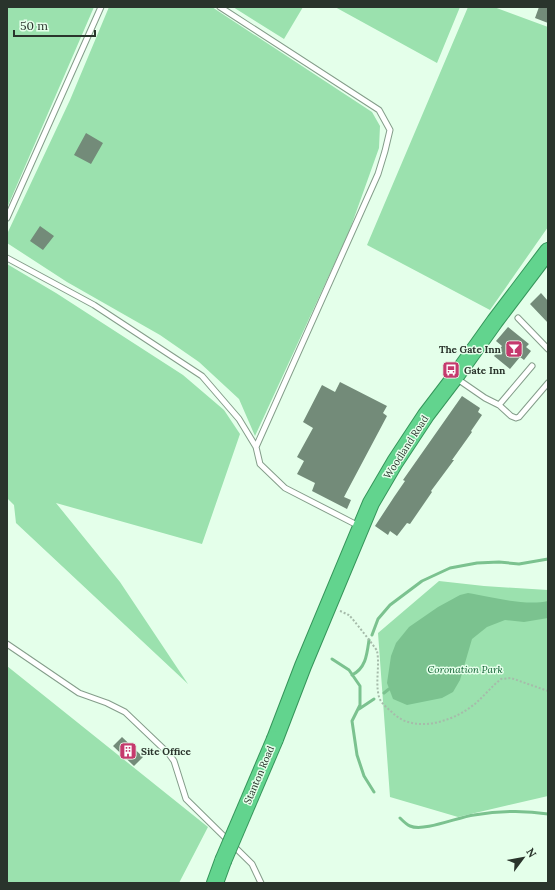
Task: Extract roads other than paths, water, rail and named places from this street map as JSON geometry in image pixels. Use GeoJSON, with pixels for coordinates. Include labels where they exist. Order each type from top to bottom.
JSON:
{"type":"FeatureCollection","features":[{"type":"Feature","properties":{"kind":"highway","name":"Woodland Road"},"geometry":{"type":"LineString","coordinates":[[303,666],[371,503],[395,462],[426,415],[548,251]]}},
{"type":"Feature","properties":{"kind":"highway","name":"Stanton Road"},"geometry":{"type":"LineString","coordinates":[[214,883],[275,739],[303,666]]}},
{"type":"Feature","properties":{"kind":"lane"},"geometry":{"type":"LineString","coordinates":[[7,218],[101,7]]}},
{"type":"Feature","properties":{"kind":"lane"},"geometry":{"type":"LineString","coordinates":[[220,7],[379,110],[390,130],[386,151],[378,174],[256,447]]}},
{"type":"Feature","properties":{"kind":"lane"},"geometry":{"type":"LineString","coordinates":[[7,258],[94,305],[202,376],[239,419],[256,447],[260,464],[285,488],[361,527]]}},
{"type":"Feature","properties":{"kind":"lane"},"geometry":{"type":"LineString","coordinates":[[518,318],[548,349]]}},
{"type":"Feature","properties":{"kind":"lane"},"geometry":{"type":"LineString","coordinates":[[499,405],[532,366]]}},
{"type":"Feature","properties":{"kind":"lane"},"geometry":{"type":"LineString","coordinates":[[455,377],[485,398],[499,405],[511,416],[516,418],[519,417],[548,382]]}},
{"type":"Feature","properties":{"kind":"lane"},"geometry":{"type":"LineString","coordinates":[[7,644],[79,693],[108,703],[125,712],[169,754],[174,761],[186,798],[252,864],[261,883]]}},
{"type":"Feature","properties":{"kind":"waterway"},"geometry":{"type":"LineString","coordinates":[[372,635],[378,619],[390,605],[422,581],[450,568],[477,563],[499,562],[519,564],[548,559]]}},
{"type":"Feature","properties":{"kind":"waterway"},"geometry":{"type":"LineString","coordinates":[[352,675],[363,665],[369,640]]}},
{"type":"Feature","properties":{"kind":"waterway"},"geometry":{"type":"LineString","coordinates":[[332,659],[349,670],[360,686],[360,705],[352,721],[357,755],[364,776],[374,792]]}},
{"type":"Feature","properties":{"kind":"waterway"},"geometry":{"type":"LineString","coordinates":[[384,693],[389,689]]}},
{"type":"Feature","properties":{"kind":"waterway"},"geometry":{"type":"LineString","coordinates":[[359,709],[374,699]]}},
{"type":"Feature","properties":{"kind":"waterway"},"geometry":{"type":"LineString","coordinates":[[400,818],[409,825],[424,827],[467,816],[492,813],[520,812],[548,814]]}},
{"type":"Feature","properties":{"kind":"place","name":"The Gate Inn"},"geometry":{"type":"Point","coordinates":[514,349]}},
{"type":"Feature","properties":{"kind":"place","name":"Gate Inn"},"geometry":{"type":"Point","coordinates":[451,370]}},
{"type":"Feature","properties":{"kind":"place","name":"Site Office"},"geometry":{"type":"Point","coordinates":[128,751]}},
{"type":"Feature","properties":{"kind":"park label","name":"Coronation Park"},"geometry":{"type":"Point","coordinates":[465,669]}}]}
